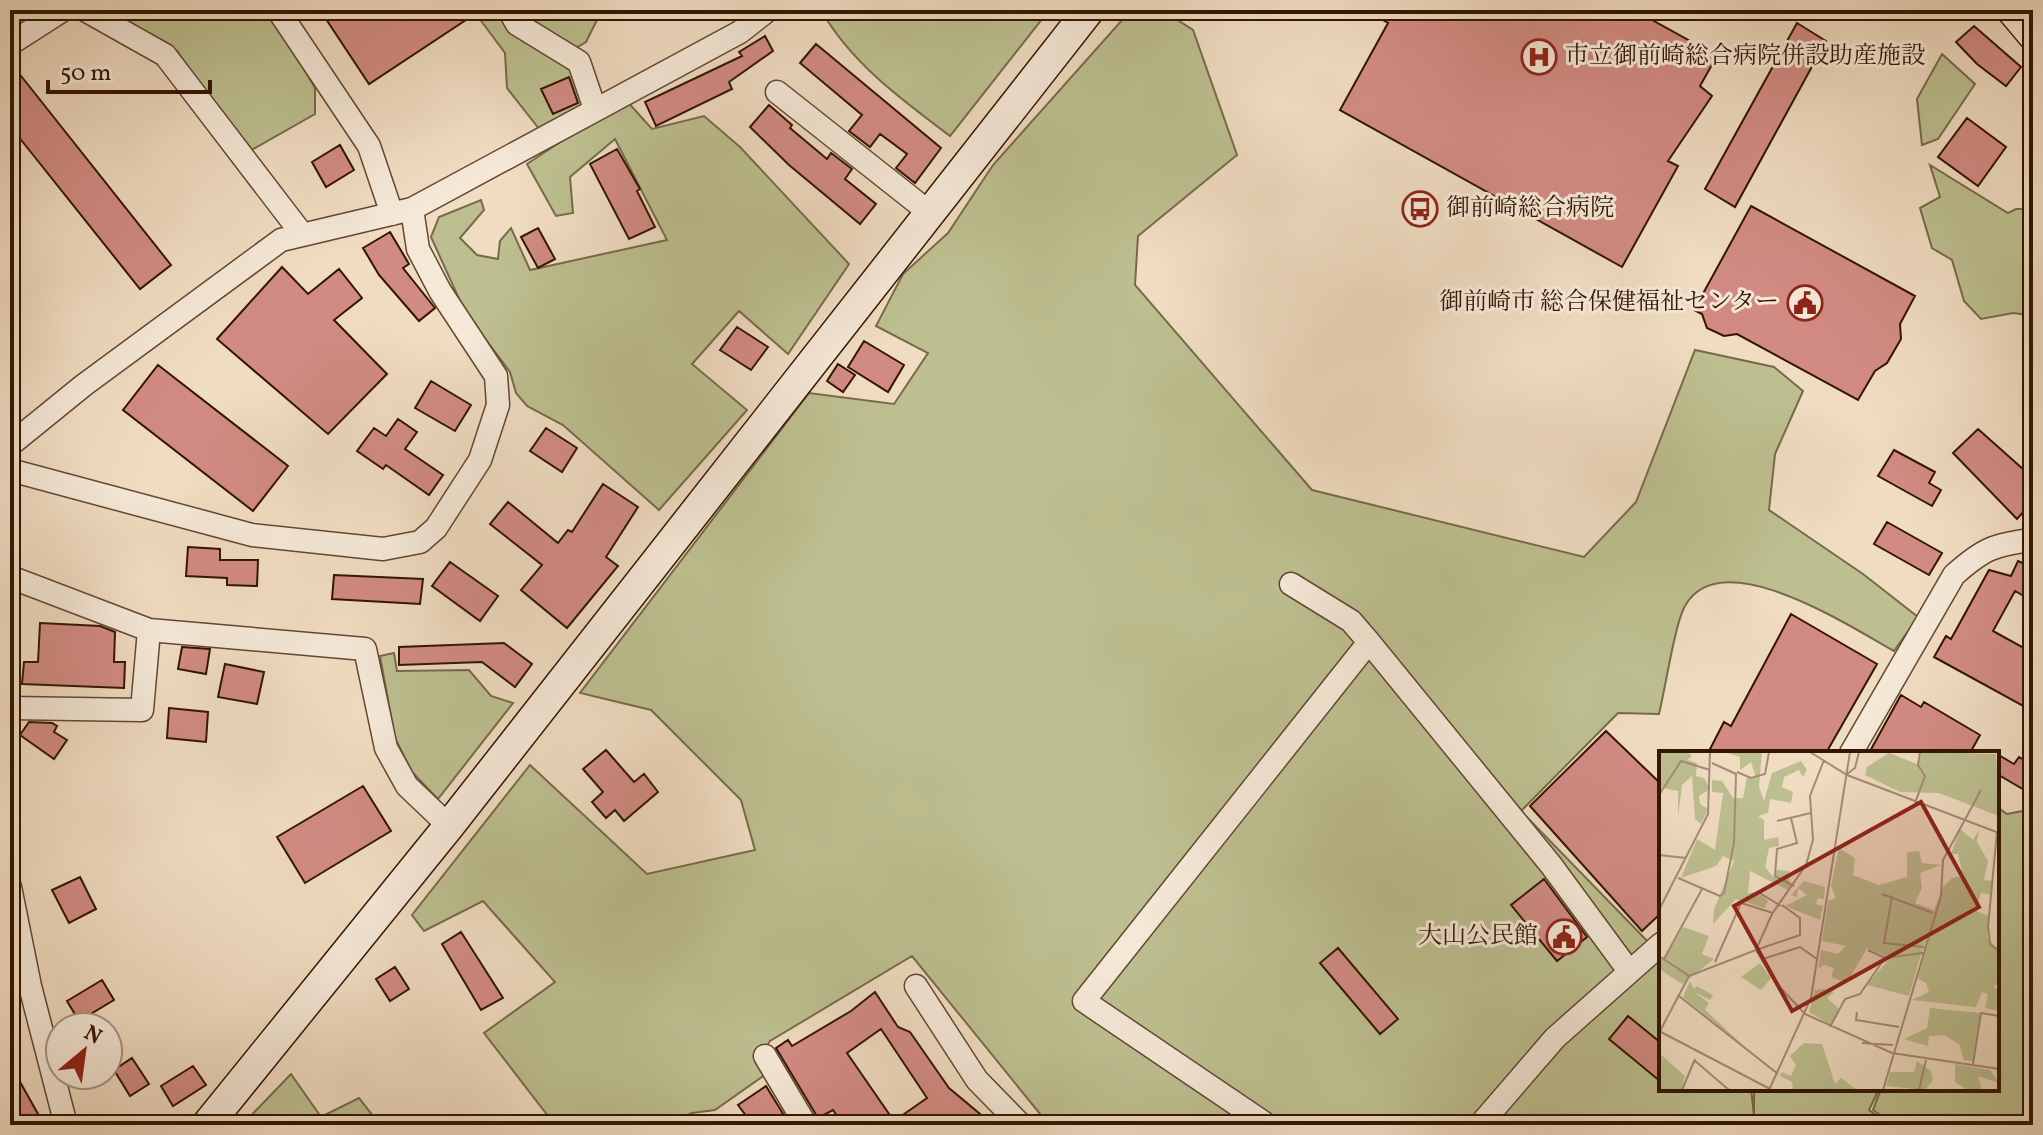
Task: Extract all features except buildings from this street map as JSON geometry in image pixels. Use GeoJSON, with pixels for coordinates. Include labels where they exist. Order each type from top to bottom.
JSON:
{"type":"FeatureCollection","features":[{"type":"Feature","properties":{"kind":"street"},"geometry":{"type":"LineString","coordinates":[[10,44],[63,10]]}},
{"type":"Feature","properties":{"kind":"street"},"geometry":{"type":"LineString","coordinates":[[85,10],[165,55],[302,234]]}},
{"type":"Feature","properties":{"kind":"street"},"geometry":{"type":"LineString","coordinates":[[10,470],[252,535],[383,549],[420,542],[436,528],[480,460],[498,405],[496,376],[440,291],[369,146],[278,10]]}},
{"type":"Feature","properties":{"kind":"street"},"geometry":{"type":"LineString","coordinates":[[509,10],[517,24],[579,62],[595,109]]}},
{"type":"Feature","properties":{"kind":"street"},"geometry":{"type":"LineString","coordinates":[[10,445],[84,385],[281,240],[402,212],[740,32],[768,10]]}},
{"type":"Feature","properties":{"kind":"street"},"geometry":{"type":"LineString","coordinates":[[207,1125],[449,826],[1089,10]]}},
{"type":"Feature","properties":{"kind":"street"},"geometry":{"type":"LineString","coordinates":[[2012,10],[2033,35]]}},
{"type":"Feature","properties":{"kind":"street"},"geometry":{"type":"LineString","coordinates":[[777,92],[930,213]]}},
{"type":"Feature","properties":{"kind":"street"},"geometry":{"type":"LineString","coordinates":[[1852,751],[1954,575],[1979,553],[2000,543],[2033,540]]}},
{"type":"Feature","properties":{"kind":"street"},"geometry":{"type":"LineString","coordinates":[[10,577],[149,630],[365,649],[386,748],[407,786],[449,826]]}},
{"type":"Feature","properties":{"kind":"street"},"geometry":{"type":"LineString","coordinates":[[1291,584],[1351,621],[1551,865],[1629,971]]}},
{"type":"Feature","properties":{"kind":"street"},"geometry":{"type":"LineString","coordinates":[[10,708],[142,710],[149,630]]}},
{"type":"Feature","properties":{"kind":"street"},"geometry":{"type":"LineString","coordinates":[[1267,1125],[1084,1001],[1369,642]]}},
{"type":"Feature","properties":{"kind":"street"},"geometry":{"type":"LineString","coordinates":[[10,887],[30,986],[66,1125]]}},
{"type":"Feature","properties":{"kind":"street"},"geometry":{"type":"LineString","coordinates":[[1480,1125],[1555,1038],[1659,946]]}},
{"type":"Feature","properties":{"kind":"street"},"geometry":{"type":"LineString","coordinates":[[916,986],[977,1080],[1021,1125]]}},
{"type":"Feature","properties":{"kind":"street"},"geometry":{"type":"LineString","coordinates":[[765,1056],[806,1125]]}},
{"type":"Feature","properties":{"kind":"green space"},"geometry":{"type":"Polygon","coordinates":[[[107,10],[271,10],[315,88],[315,114],[248,152],[177,51],[107,10]]]}},
{"type":"Feature","properties":{"kind":"green space"},"geometry":{"type":"Polygon","coordinates":[[[473,10],[507,10],[576,68],[588,102],[540,130],[507,88],[505,53],[473,10]]]}},
{"type":"Feature","properties":{"kind":"green space"},"geometry":{"type":"Polygon","coordinates":[[[519,10],[602,10],[586,42],[574,49],[519,10]]]}},
{"type":"Feature","properties":{"kind":"green space"},"geometry":{"type":"Polygon","coordinates":[[[821,10],[1043,10],[1046,14],[950,136],[862,64],[821,10]]]}},
{"type":"Feature","properties":{"kind":"green space"},"geometry":{"type":"Polygon","coordinates":[[[1131,10],[1162,10],[1193,30],[1237,155],[1138,236],[1135,285],[1312,490],[1584,557],[1636,502],[1695,350],[1774,367],[1803,391],[1775,454],[1769,510],[1863,574],[1918,617],[1894,651],[1819,610],[1756,586],[1727,582],[1703,588],[1685,606],[1674,641],[1659,714],[1618,713],[1521,811],[1655,949],[1470,1125],[1049,1125],[912,956],[770,1041],[760,1056],[766,1074],[715,1110],[692,1113],[665,1125],[555,1125],[484,1033],[555,982],[483,901],[424,931],[412,915],[530,765],[647,874],[755,850],[741,800],[651,710],[580,693],[809,393],[894,404],[928,353],[876,326],[903,274],[948,233],[993,165],[1131,10]]]}},
{"type":"Feature","properties":{"kind":"green space"},"geometry":{"type":"Polygon","coordinates":[[[1942,54],[1975,84],[1938,139],[1922,145],[1917,99],[1942,54]]]}},
{"type":"Feature","properties":{"kind":"green space"},"geometry":{"type":"Polygon","coordinates":[[[625,99],[652,129],[704,116],[740,147],[849,264],[788,354],[739,311],[692,364],[747,410],[659,510],[563,425],[527,406],[516,393],[510,372],[465,312],[431,237],[439,217],[481,200],[484,210],[460,238],[477,255],[498,259],[500,241],[511,228],[530,270],[667,240],[615,139],[570,177],[573,213],[556,216],[527,164],[625,99]]]}},
{"type":"Feature","properties":{"kind":"green space"},"geometry":{"type":"Polygon","coordinates":[[[1930,165],[2008,213],[2026,209],[2033,223],[2033,311],[2028,315],[2013,313],[1981,319],[1964,301],[1952,260],[1932,248],[1920,208],[1940,197],[1930,165]]]}},
{"type":"Feature","properties":{"kind":"green space"},"geometry":{"type":"Polygon","coordinates":[[[394,653],[397,671],[469,670],[491,696],[513,703],[438,799],[412,772],[395,738],[380,656],[394,653]]]}},
{"type":"Feature","properties":{"kind":"green space"},"geometry":{"type":"Polygon","coordinates":[[[1999,808],[2007,814],[2033,809],[2033,1125],[1894,1125],[1873,1110],[1880,1091],[1999,1091],[1999,808]]]}},
{"type":"Feature","properties":{"kind":"green space"},"geometry":{"type":"Polygon","coordinates":[[[1655,959],[1659,964],[1659,1091],[1751,1091],[1754,1116],[1754,1091],[1878,1091],[1869,1110],[1889,1125],[1483,1125],[1577,1024],[1655,959]]]}},
{"type":"Feature","properties":{"kind":"green space"},"geometry":{"type":"Polygon","coordinates":[[[291,1074],[321,1117],[359,1098],[380,1125],[242,1125],[291,1074]]]}},
{"type":"Feature","properties":{"kind":"place","name":"市立御前崎総合病院併設助産施設"},"geometry":{"type":"Point","coordinates":[1539,57]}},
{"type":"Feature","properties":{"kind":"place","name":"御前崎総合病院"},"geometry":{"type":"Point","coordinates":[1420,209]}},
{"type":"Feature","properties":{"kind":"place","name":"御前崎市 総合保健福祉センター"},"geometry":{"type":"Point","coordinates":[1805,303]}},
{"type":"Feature","properties":{"kind":"place","name":"大山公民館"},"geometry":{"type":"Point","coordinates":[1564,937]}}]}
